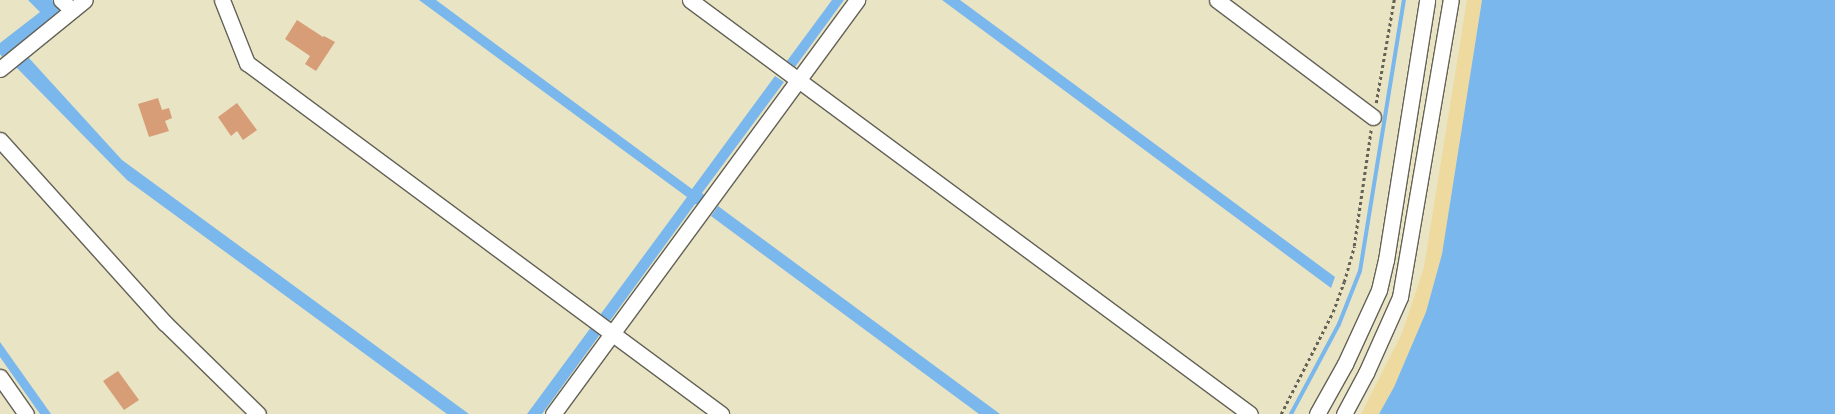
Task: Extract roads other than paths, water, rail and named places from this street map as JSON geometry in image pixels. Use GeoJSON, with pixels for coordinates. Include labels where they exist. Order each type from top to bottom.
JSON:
{"type":"FeatureCollection","features":[{"type":"Feature","properties":{"kind":"street"},"geometry":{"type":"LineString","coordinates":[[61,0],[72,10]]}},
{"type":"Feature","properties":{"kind":"street"},"geometry":{"type":"LineString","coordinates":[[3,67],[85,0]]}},
{"type":"Feature","properties":{"kind":"street"},"geometry":{"type":"LineString","coordinates":[[222,0],[247,63],[721,414]]}},
{"type":"Feature","properties":{"kind":"street"},"geometry":{"type":"LineString","coordinates":[[690,0],[1250,414]]}},
{"type":"Feature","properties":{"kind":"street"},"geometry":{"type":"LineString","coordinates":[[552,414],[857,0]]}},
{"type":"Feature","properties":{"kind":"street"},"geometry":{"type":"LineString","coordinates":[[1217,0],[1373,117]]}},
{"type":"Feature","properties":{"kind":"street"},"geometry":{"type":"LineString","coordinates":[[1344,414],[1366,373],[1400,297],[1451,0]]}},
{"type":"Feature","properties":{"kind":"street"},"geometry":{"type":"LineString","coordinates":[[1427,1],[1426,66],[1438,79]]}},
{"type":"Feature","properties":{"kind":"street"},"geometry":{"type":"LineString","coordinates":[[1317,414],[1345,364],[1379,290],[1386,260],[1427,1]]}},
{"type":"Feature","properties":{"kind":"street"},"geometry":{"type":"LineString","coordinates":[[0,140],[165,323],[258,414]]}},
{"type":"Feature","properties":{"kind":"street"},"geometry":{"type":"LineString","coordinates":[[0,377],[26,414]]}},
{"type":"Feature","properties":{"kind":"water"},"geometry":{"type":"Polygon","coordinates":[[[28,0],[52,0],[57,4],[59,11],[19,45],[28,57],[122,160],[469,414],[447,414],[127,180],[16,67],[8,55],[3,58],[0,54],[0,43],[40,12],[28,0]]]}},
{"type":"Feature","properties":{"kind":"water"},"geometry":{"type":"Polygon","coordinates":[[[419,0],[436,0],[692,189],[775,76],[784,82],[702,193],[704,195],[698,205],[695,204],[542,414],[527,414],[687,197],[419,0]]]}},
{"type":"Feature","properties":{"kind":"water"},"geometry":{"type":"Polygon","coordinates":[[[832,0],[844,0],[795,67],[787,61],[832,0]]]}},
{"type":"Feature","properties":{"kind":"water"},"geometry":{"type":"Polygon","coordinates":[[[942,0],[960,0],[1335,277],[1331,288],[942,0]]]}},
{"type":"Feature","properties":{"kind":"water"},"geometry":{"type":"Polygon","coordinates":[[[1482,0],[1835,0],[1835,414],[1379,414],[1394,387],[1426,312],[1442,254],[1482,0]]]}},
{"type":"Feature","properties":{"kind":"water"},"geometry":{"type":"Polygon","coordinates":[[[718,206],[1000,414],[979,414],[711,216],[718,206]]]}},
{"type":"Feature","properties":{"kind":"water"},"geometry":{"type":"Polygon","coordinates":[[[0,342],[51,414],[40,414],[0,357],[0,342]]]}},
{"type":"Feature","properties":{"kind":"waterway"},"geometry":{"type":"LineString","coordinates":[[1291,414],[1339,324],[1360,271],[1404,0]]}}]}
